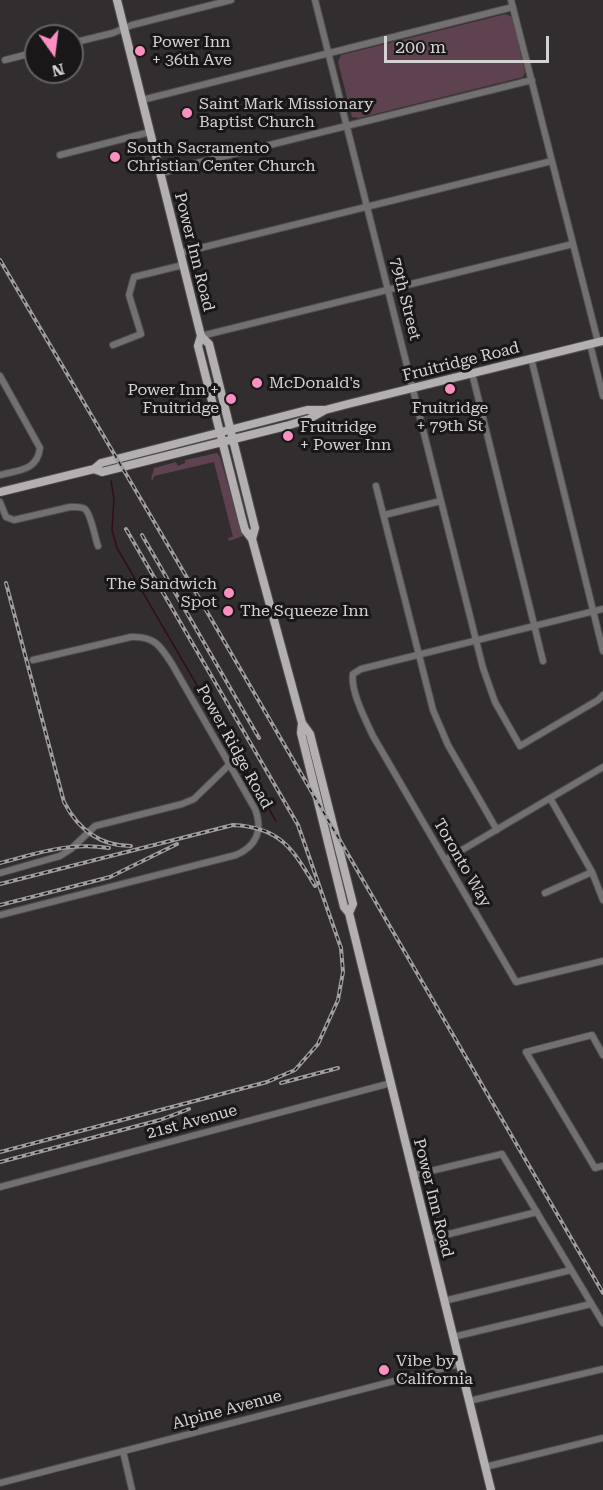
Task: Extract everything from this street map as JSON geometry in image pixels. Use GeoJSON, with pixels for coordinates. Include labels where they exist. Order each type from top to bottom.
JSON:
{"type":"FeatureCollection","features":[{"type":"Feature","properties":{"kind":"main road","name":"Power Inn Road"},"geometry":{"type":"LineString","coordinates":[[117,0],[201,336],[209,344],[231,430],[255,528],[252,539]]}},
{"type":"Feature","properties":{"kind":"main road","name":"Power Inn Road"},"geometry":{"type":"LineString","coordinates":[[201,336],[198,346],[222,442],[245,530],[252,539],[302,723],[301,733],[341,896],[344,907],[349,913],[491,1490]]}},
{"type":"Feature","properties":{"kind":"main road","name":"Fruitridge Road"},"geometry":{"type":"LineString","coordinates":[[94,469],[102,472],[233,440],[294,424],[326,410],[597,342]]}},
{"type":"Feature","properties":{"kind":"main road","name":"Fruitridge Road"},"geometry":{"type":"LineString","coordinates":[[0,492],[94,469],[101,463],[307,410],[326,410]]}},
{"type":"Feature","properties":{"kind":"street"},"geometry":{"type":"LineString","coordinates":[[84,40],[231,0]]}},
{"type":"Feature","properties":{"kind":"street","name":"79th Street"},"geometry":{"type":"LineString","coordinates":[[315,0],[483,668],[495,702],[520,746],[603,695]]}},
{"type":"Feature","properties":{"kind":"street"},"geometry":{"type":"LineString","coordinates":[[142,100],[512,3],[597,342],[603,396]]}},
{"type":"Feature","properties":{"kind":"street"},"geometry":{"type":"LineString","coordinates":[[5,60],[24,55]]}},
{"type":"Feature","properties":{"kind":"street"},"geometry":{"type":"LineString","coordinates":[[160,174],[532,80]]}},
{"type":"Feature","properties":{"kind":"street"},"geometry":{"type":"LineString","coordinates":[[60,154],[150,132]]}},
{"type":"Feature","properties":{"kind":"street"},"geometry":{"type":"LineString","coordinates":[[180,253],[552,161]]}},
{"type":"Feature","properties":{"kind":"street"},"geometry":{"type":"LineString","coordinates":[[201,336],[573,244]]}},
{"type":"Feature","properties":{"kind":"street"},"geometry":{"type":"LineString","coordinates":[[113,345],[141,334],[129,295],[134,277],[183,265]]}},
{"type":"Feature","properties":{"kind":"street"},"geometry":{"type":"LineString","coordinates":[[531,358],[603,651]]}},
{"type":"Feature","properties":{"kind":"street"},"geometry":{"type":"LineString","coordinates":[[472,373],[543,661]]}},
{"type":"Feature","properties":{"kind":"street"},"geometry":{"type":"LineString","coordinates":[[0,376],[40,448],[39,457],[34,465],[0,475]]}},
{"type":"Feature","properties":{"kind":"street"},"geometry":{"type":"LineString","coordinates":[[376,486],[428,696],[440,728],[497,830]]}},
{"type":"Feature","properties":{"kind":"street"},"geometry":{"type":"LineString","coordinates":[[384,515],[441,501]]}},
{"type":"Feature","properties":{"kind":"street"},"geometry":{"type":"LineString","coordinates":[[0,502],[6,517],[14,520],[78,506],[84,509],[89,516],[98,546]]}},
{"type":"Feature","properties":{"kind":"street"},"geometry":{"type":"LineString","coordinates":[[418,655],[603,609]]}},
{"type":"Feature","properties":{"kind":"street","name":"Power Ridge Road"},"geometry":{"type":"LineString","coordinates":[[0,915],[236,855],[247,850],[255,842],[259,831],[259,820],[255,809],[172,664],[162,648],[153,640],[142,636],[131,637],[33,660]]}},
{"type":"Feature","properties":{"kind":"street","name":"Toronto Way"},"geometry":{"type":"LineString","coordinates":[[418,655],[360,669],[353,674],[352,681],[367,724],[516,982],[603,961]]}},
{"type":"Feature","properties":{"kind":"street"},"geometry":{"type":"LineString","coordinates":[[0,873],[60,856],[71,849],[95,826],[194,799],[230,764]]}},
{"type":"Feature","properties":{"kind":"street"},"geometry":{"type":"LineString","coordinates":[[445,860],[603,768]]}},
{"type":"Feature","properties":{"kind":"street"},"geometry":{"type":"LineString","coordinates":[[550,798],[592,872],[603,900]]}},
{"type":"Feature","properties":{"kind":"street"},"geometry":{"type":"LineString","coordinates":[[545,893],[592,872]]}},
{"type":"Feature","properties":{"kind":"street"},"geometry":{"type":"LineString","coordinates":[[603,1055],[592,1035],[526,1052],[595,1168],[603,1166]]}},
{"type":"Feature","properties":{"kind":"street","name":"21st Avenue"},"geometry":{"type":"LineString","coordinates":[[0,1187],[391,1083]]}},
{"type":"Feature","properties":{"kind":"street"},"geometry":{"type":"LineString","coordinates":[[414,1175],[502,1154],[603,1323]]}},
{"type":"Feature","properties":{"kind":"street"},"geometry":{"type":"LineString","coordinates":[[429,1239],[537,1212]]}},
{"type":"Feature","properties":{"kind":"street"},"geometry":{"type":"LineString","coordinates":[[444,1301],[571,1270]]}},
{"type":"Feature","properties":{"kind":"street"},"geometry":{"type":"LineString","coordinates":[[453,1337],[591,1304]]}},
{"type":"Feature","properties":{"kind":"street","name":"Alpine Avenue"},"geometry":{"type":"LineString","coordinates":[[0,1483],[460,1364]]}},
{"type":"Feature","properties":{"kind":"street"},"geometry":{"type":"LineString","coordinates":[[469,1401],[603,1369]]}},
{"type":"Feature","properties":{"kind":"street"},"geometry":{"type":"LineString","coordinates":[[485,1467],[603,1438]]}},
{"type":"Feature","properties":{"kind":"street"},"geometry":{"type":"LineString","coordinates":[[123,1451],[132,1490]]}},
{"type":"Feature","properties":{"kind":"shaded area"},"geometry":{"type":"Polygon","coordinates":[[[506,14],[512,17],[525,72],[523,77],[359,118],[352,117],[338,62],[341,55],[506,14]]]}},
{"type":"Feature","properties":{"kind":"shaded area"},"geometry":{"type":"Polygon","coordinates":[[[217,453],[243,536],[229,541],[228,538],[233,537],[214,462],[154,476],[153,480],[151,479],[154,468],[176,462],[178,466],[185,463],[185,460],[217,453]]]}},
{"type":"Feature","properties":{"kind":"waterway"},"geometry":{"type":"LineString","coordinates":[[111,481],[114,499],[112,530],[117,548],[276,821]]}},
{"type":"Feature","properties":{"kind":"railway"},"geometry":{"type":"LineString","coordinates":[[0,260],[603,1293]]}},
{"type":"Feature","properties":{"kind":"railway"},"geometry":{"type":"LineString","coordinates":[[0,1152],[267,1082],[295,1070],[318,1044],[338,1000],[343,972],[341,948],[298,825],[126,529]]}},
{"type":"Feature","properties":{"kind":"railway"},"geometry":{"type":"LineString","coordinates":[[142,535],[259,738]]}},
{"type":"Feature","properties":{"kind":"railway"},"geometry":{"type":"LineString","coordinates":[[6,583],[64,802],[76,820],[91,834],[109,843],[131,846]]}},
{"type":"Feature","properties":{"kind":"railway"},"geometry":{"type":"LineString","coordinates":[[0,884],[233,825],[263,830],[274,835],[292,851],[315,886]]}},
{"type":"Feature","properties":{"kind":"railway"},"geometry":{"type":"LineString","coordinates":[[0,905],[110,877],[177,844]]}},
{"type":"Feature","properties":{"kind":"railway"},"geometry":{"type":"LineString","coordinates":[[0,863],[67,847],[109,848]]}},
{"type":"Feature","properties":{"kind":"railway"},"geometry":{"type":"LineString","coordinates":[[281,1083],[338,1068]]}},
{"type":"Feature","properties":{"kind":"railway"},"geometry":{"type":"LineString","coordinates":[[0,1162],[160,1120],[189,1109]]}},
{"type":"Feature","properties":{"kind":"place","name":"Power Inn + 36th Ave"},"geometry":{"type":"Point","coordinates":[140,51]}},
{"type":"Feature","properties":{"kind":"place","name":"Saint Mark Missionary Baptist Church"},"geometry":{"type":"Point","coordinates":[187,113]}},
{"type":"Feature","properties":{"kind":"place","name":"South Sacramento Christian Center Church"},"geometry":{"type":"Point","coordinates":[115,157]}},
{"type":"Feature","properties":{"kind":"place","name":"McDonald's"},"geometry":{"type":"Point","coordinates":[257,383]}},
{"type":"Feature","properties":{"kind":"place","name":"Fruitridge + 79th St"},"geometry":{"type":"Point","coordinates":[450,389]}},
{"type":"Feature","properties":{"kind":"place","name":"Power Inn + Fruitridge"},"geometry":{"type":"Point","coordinates":[231,399]}},
{"type":"Feature","properties":{"kind":"place","name":"Fruitridge + Power Inn"},"geometry":{"type":"Point","coordinates":[288,436]}},
{"type":"Feature","properties":{"kind":"place","name":"The Sandwich Spot"},"geometry":{"type":"Point","coordinates":[229,593]}},
{"type":"Feature","properties":{"kind":"place","name":"The Squeeze Inn"},"geometry":{"type":"Point","coordinates":[228,611]}},
{"type":"Feature","properties":{"kind":"place","name":"Vibe by California"},"geometry":{"type":"Point","coordinates":[384,1370]}}]}
